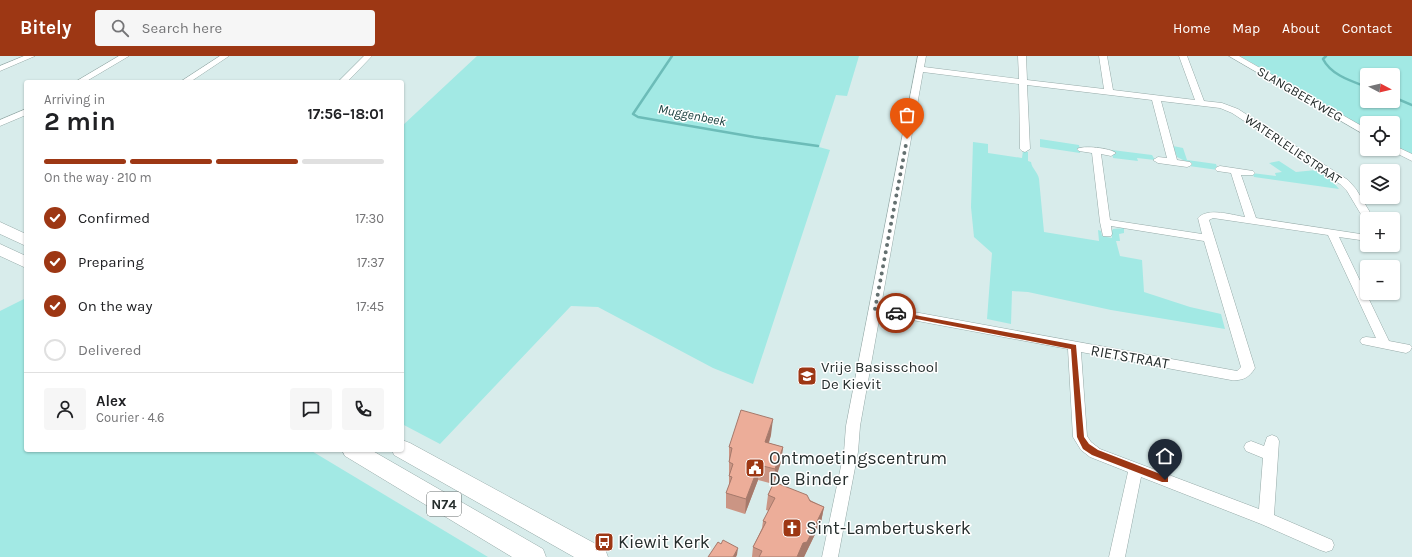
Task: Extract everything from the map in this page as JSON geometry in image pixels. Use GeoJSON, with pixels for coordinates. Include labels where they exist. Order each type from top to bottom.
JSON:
{"type":"FeatureCollection","features":[{"type":"Feature","properties":{"kind":"main road"},"geometry":{"type":"LineString","coordinates":[[0,227],[24,239]]}},
{"type":"Feature","properties":{"kind":"main road"},"geometry":{"type":"LineString","coordinates":[[0,249],[24,263]]}},
{"type":"Feature","properties":{"kind":"main road","name":"N74"},"geometry":{"type":"LineString","coordinates":[[404,450],[596,557]]}},
{"type":"Feature","properties":{"kind":"main road","name":"N74"},"geometry":{"type":"LineString","coordinates":[[356,452],[534,557]]}},
{"type":"Feature","properties":{"kind":"street"},"geometry":{"type":"LineString","coordinates":[[0,69],[31,56]]}},
{"type":"Feature","properties":{"kind":"street"},"geometry":{"type":"LineString","coordinates":[[83,80],[125,56]]}},
{"type":"Feature","properties":{"kind":"street"},"geometry":{"type":"LineString","coordinates":[[187,80],[225,56]]}},
{"type":"Feature","properties":{"kind":"street"},"geometry":{"type":"LineString","coordinates":[[344,80],[368,56]]}},
{"type":"Feature","properties":{"kind":"street"},"geometry":{"type":"LineString","coordinates":[[830,557],[851,452],[853,426],[922,56]]}},
{"type":"Feature","properties":{"kind":"street"},"geometry":{"type":"LineString","coordinates":[[1022,56],[1025,145],[1036,142]]}},
{"type":"Feature","properties":{"kind":"street"},"geometry":{"type":"LineString","coordinates":[[1103,56],[1109,92]]}},
{"type":"Feature","properties":{"kind":"street"},"geometry":{"type":"LineString","coordinates":[[1183,56],[1200,103]]}},
{"type":"Feature","properties":{"kind":"street","name":"SLANGBEEKWEG"},"geometry":{"type":"LineString","coordinates":[[1233,56],[1360,129]]}},
{"type":"Feature","properties":{"kind":"street","name":"WATERLELIESTRAAT"},"geometry":{"type":"LineString","coordinates":[[920,69],[1222,106],[1235,111],[1344,182],[1351,189],[1365,212]]}},
{"type":"Feature","properties":{"kind":"street"},"geometry":{"type":"LineString","coordinates":[[1156,98],[1174,162]]}},
{"type":"Feature","properties":{"kind":"street"},"geometry":{"type":"LineString","coordinates":[[0,123],[24,113]]}},
{"type":"Feature","properties":{"kind":"street"},"geometry":{"type":"LineString","coordinates":[[1082,149],[1111,153]]}},
{"type":"Feature","properties":{"kind":"street"},"geometry":{"type":"LineString","coordinates":[[1096,151],[1107,234]]}},
{"type":"Feature","properties":{"kind":"street"},"geometry":{"type":"LineString","coordinates":[[1400,152],[1412,158]]}},
{"type":"Feature","properties":{"kind":"street"},"geometry":{"type":"LineString","coordinates":[[1158,160],[1187,164]]}},
{"type":"Feature","properties":{"kind":"street"},"geometry":{"type":"LineString","coordinates":[[1220,169],[1250,173]]}},
{"type":"Feature","properties":{"kind":"street"},"geometry":{"type":"LineString","coordinates":[[1235,171],[1251,220]]}},
{"type":"Feature","properties":{"kind":"street","name":"RIETSTRAAT"},"geometry":{"type":"LineString","coordinates":[[875,309],[1074,347],[1240,376],[1248,368],[1208,238],[1204,218],[1213,215],[1360,237]]}},
{"type":"Feature","properties":{"kind":"street"},"geometry":{"type":"LineString","coordinates":[[1106,222],[1208,238]]}},
{"type":"Feature","properties":{"kind":"street"},"geometry":{"type":"LineString","coordinates":[[1332,233],[1385,345]]}},
{"type":"Feature","properties":{"kind":"street"},"geometry":{"type":"LineString","coordinates":[[1366,342],[1406,348]]}},
{"type":"Feature","properties":{"kind":"street"},"geometry":{"type":"LineString","coordinates":[[1074,347],[1080,437],[1086,446],[1095,453],[1266,519],[1326,545]]}},
{"type":"Feature","properties":{"kind":"street"},"geometry":{"type":"LineString","coordinates":[[1251,446],[1272,448],[1266,519]]}},
{"type":"Feature","properties":{"kind":"street"},"geometry":{"type":"LineString","coordinates":[[1117,557],[1136,468]]}},
{"type":"Feature","properties":{"kind":"shaded area"},"geometry":{"type":"Polygon","coordinates":[[[477,56],[859,56],[847,96],[836,95],[819,147],[830,150],[753,384],[713,368],[598,307],[571,306],[440,444],[404,425],[404,124],[477,56]]]}},
{"type":"Feature","properties":{"kind":"shaded area"},"geometry":{"type":"Polygon","coordinates":[[[1240,56],[1412,56],[1412,155],[1400,148],[1400,116],[1360,116],[1360,125],[1240,56]]]}},
{"type":"Feature","properties":{"kind":"shaded area"},"geometry":{"type":"Polygon","coordinates":[[[1040,139],[1079,145],[1080,153],[1040,147],[1040,139]]]}},
{"type":"Feature","properties":{"kind":"shaded area"},"geometry":{"type":"Polygon","coordinates":[[[973,142],[988,144],[988,153],[1022,158],[1023,151],[1028,152],[1028,161],[1031,162],[1039,179],[1044,232],[1099,241],[1098,230],[1101,231],[1102,236],[1112,238],[1111,232],[1113,229],[1124,228],[1124,233],[1119,234],[1120,241],[1116,241],[1120,256],[1142,260],[1144,292],[1190,307],[1221,314],[1225,329],[1111,310],[1028,292],[1012,291],[1011,324],[987,319],[992,253],[974,237],[971,207],[973,142]]]}},
{"type":"Feature","properties":{"kind":"shaded area"},"geometry":{"type":"Polygon","coordinates":[[[1173,146],[1183,148],[1187,160],[1216,164],[1218,170],[1189,166],[1187,162],[1177,157],[1173,146]]]}},
{"type":"Feature","properties":{"kind":"shaded area"},"geometry":{"type":"Polygon","coordinates":[[[1112,150],[1152,155],[1155,160],[1137,158],[1138,161],[1113,158],[1112,150]]]}},
{"type":"Feature","properties":{"kind":"shaded area"},"geometry":{"type":"Polygon","coordinates":[[[1279,161],[1296,172],[1316,170],[1336,182],[1334,183],[1339,189],[1254,177],[1252,173],[1276,176],[1275,173],[1282,172],[1269,163],[1279,161]]]}},
{"type":"Feature","properties":{"kind":"shaded area"},"geometry":{"type":"Polygon","coordinates":[[[24,299],[24,452],[313,452],[488,557],[0,557],[0,311],[24,299]]]}},
{"type":"Feature","properties":{"kind":"building","name":"Ontmoetingscentrum De Binder"},"geometry":{"type":"Polygon","coordinates":[[[741,410],[773,419],[765,442],[783,447],[775,469],[759,465],[746,499],[726,493],[732,477],[729,476],[733,464],[729,462],[732,448],[729,447],[741,410]]]}},
{"type":"Feature","properties":{"kind":"building","name":"Sint-Lambertuskerk"},"geometry":{"type":"Polygon","coordinates":[[[774,482],[807,495],[810,501],[824,507],[807,542],[803,543],[797,557],[759,557],[762,551],[753,547],[766,522],[763,521],[775,498],[768,495],[774,482]]]}},
{"type":"Feature","properties":{"kind":"building"},"geometry":{"type":"Polygon","coordinates":[[[723,540],[738,548],[733,557],[708,557],[718,542],[721,544],[723,540]]]}},
{"type":"Feature","properties":{"kind":"waterway","name":"Muggenbeek"},"geometry":{"type":"LineString","coordinates":[[672,56],[633,114],[638,117],[754,137],[818,146]]}},
{"type":"Feature","properties":{"kind":"waterway"},"geometry":{"type":"LineString","coordinates":[[1326,56],[1323,59],[1331,69],[1348,80],[1360,84]]}},
{"type":"Feature","properties":{"kind":"waterway"},"geometry":{"type":"LineString","coordinates":[[1400,100],[1412,105]]}},
{"type":"Feature","properties":{"kind":"way so far"},"geometry":{"type":"LineString","coordinates":[[896,313],[875,309],[907,139]]}},
{"type":"Feature","properties":{"kind":"place","name":"Vrije Basisschool De Kievit"},"geometry":{"type":"Point","coordinates":[807,376]}},
{"type":"Feature","properties":{"kind":"place","name":"Ontmoetingscentrum De Binder"},"geometry":{"type":"Point","coordinates":[755,468]}},
{"type":"Feature","properties":{"kind":"place","name":"Sint-Lambertuskerk"},"geometry":{"type":"Point","coordinates":[792,528]}},
{"type":"Feature","properties":{"kind":"place","name":"Kiewit Kerk"},"geometry":{"type":"Point","coordinates":[604,542]}},
{"type":"Feature","properties":{"kind":"route"},"geometry":{"type":"LineString","coordinates":[[896,313],[1074,347],[1080,437],[1086,446],[1095,453],[1165,480]]}}]}
